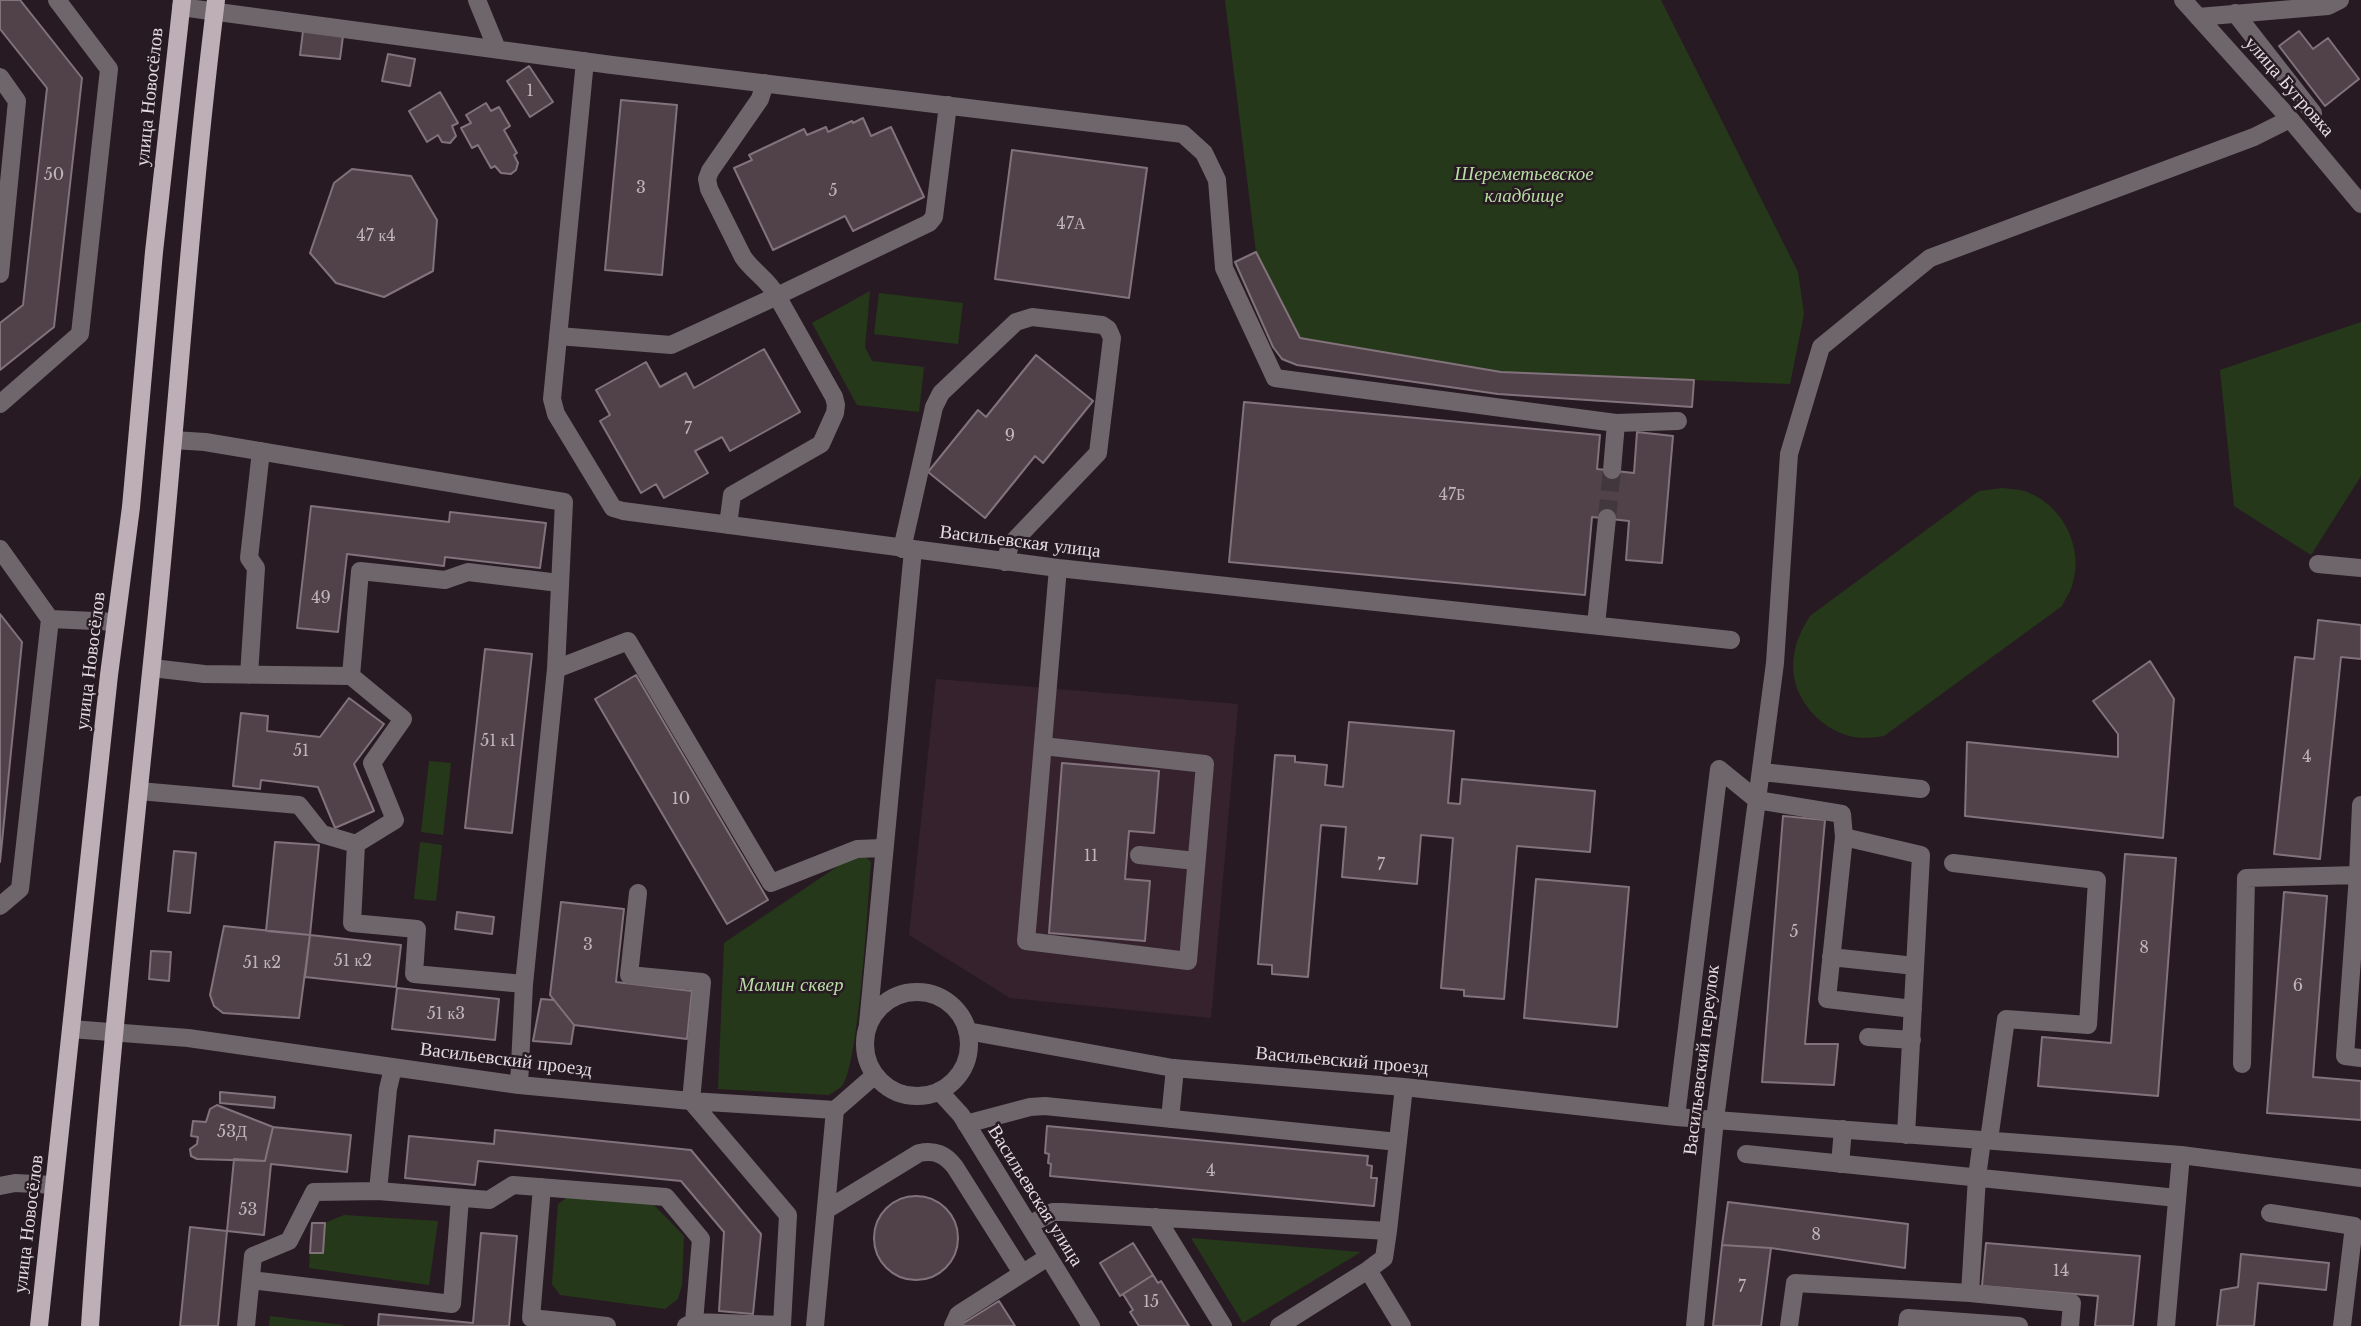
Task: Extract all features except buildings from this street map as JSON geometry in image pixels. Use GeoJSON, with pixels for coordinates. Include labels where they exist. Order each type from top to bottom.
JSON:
{"type":"FeatureCollection","features":[{"type":"Feature","properties":{"kind":"main road","name":"улица Новосёлов"},"geometry":{"type":"LineString","coordinates":[[39,1326],[131,507],[154,252],[182,3]]}},
{"type":"Feature","properties":{"kind":"main road"},"geometry":{"type":"LineString","coordinates":[[90,1326],[100,1170],[152,668],[188,254],[215,6]]}},
{"type":"Feature","properties":{"kind":"street"},"geometry":{"type":"LineString","coordinates":[[0,404],[80,334],[110,69],[57,0]]}},
{"type":"Feature","properties":{"kind":"street"},"geometry":{"type":"LineString","coordinates":[[477,0],[498,49]]}},
{"type":"Feature","properties":{"kind":"street","name":"улица Бугровка"},"geometry":{"type":"LineString","coordinates":[[2183,0],[2290,119],[2361,204]]}},
{"type":"Feature","properties":{"kind":"street"},"geometry":{"type":"LineString","coordinates":[[2198,17],[2328,6],[2340,0]]}},
{"type":"Feature","properties":{"kind":"street"},"geometry":{"type":"LineString","coordinates":[[182,3],[585,61],[1183,134],[1204,153],[1217,180],[1224,268],[1275,378],[1616,423],[1678,421]]}},
{"type":"Feature","properties":{"kind":"street"},"geometry":{"type":"LineString","coordinates":[[2235,13],[2313,113]]}},
{"type":"Feature","properties":{"kind":"street"},"geometry":{"type":"LineString","coordinates":[[585,61],[553,407],[613,508],[907,550],[933,407],[941,393],[1016,322],[1024,318],[1101,325],[1108,329],[1112,338],[1098,453],[1010,545],[1005,562]]}},
{"type":"Feature","properties":{"kind":"street"},"geometry":{"type":"LineString","coordinates":[[0,78],[18,100],[0,274]]}},
{"type":"Feature","properties":{"kind":"street"},"geometry":{"type":"LineString","coordinates":[[728,526],[732,495],[821,444],[836,405],[768,280],[749,266],[743,257],[709,189],[707,179],[710,171],[760,99],[765,83]]}},
{"type":"Feature","properties":{"kind":"street"},"geometry":{"type":"LineString","coordinates":[[558,336],[671,345],[929,223],[934,218],[948,105]]}},
{"type":"Feature","properties":{"kind":"street","name":"Васильевский переулок"},"geometry":{"type":"LineString","coordinates":[[1695,1326],[1715,1119],[1774,663],[1789,454],[1821,347],[1930,258],[2255,137],[2290,119]]}},
{"type":"Feature","properties":{"kind":"street"},"geometry":{"type":"LineString","coordinates":[[1612,470],[1616,423]]}},
{"type":"Feature","properties":{"kind":"street"},"geometry":{"type":"LineString","coordinates":[[173,440],[205,442],[564,502],[556,669],[524,984],[519,1085]]}},
{"type":"Feature","properties":{"kind":"street"},"geometry":{"type":"LineString","coordinates":[[249,675],[257,568],[249,558],[261,452]]}},
{"type":"Feature","properties":{"kind":"street"},"geometry":{"type":"LineString","coordinates":[[1596,625],[1607,518]]}},
{"type":"Feature","properties":{"kind":"street"},"geometry":{"type":"LineString","coordinates":[[0,549],[50,619],[20,889],[0,906]]}},
{"type":"Feature","properties":{"kind":"street","name":"Васильевская улица"},"geometry":{"type":"LineString","coordinates":[[868,1024],[907,550],[1682,632],[1731,640]]}},
{"type":"Feature","properties":{"kind":"street"},"geometry":{"type":"LineString","coordinates":[[2318,564],[2361,568]]}},
{"type":"Feature","properties":{"kind":"street"},"geometry":{"type":"LineString","coordinates":[[1043,746],[1205,764],[1188,961],[1026,941],[1058,568]]}},
{"type":"Feature","properties":{"kind":"street"},"geometry":{"type":"LineString","coordinates":[[351,676],[360,571],[445,580],[468,572],[559,583]]}},
{"type":"Feature","properties":{"kind":"street"},"geometry":{"type":"LineString","coordinates":[[50,619],[116,622]]}},
{"type":"Feature","properties":{"kind":"street"},"geometry":{"type":"LineString","coordinates":[[556,669],[628,641],[771,883],[857,849],[883,849]]}},
{"type":"Feature","properties":{"kind":"street"},"geometry":{"type":"LineString","coordinates":[[139,791],[299,805],[322,834],[356,844],[395,820],[372,763],[403,719],[351,676],[204,674],[152,668]]}},
{"type":"Feature","properties":{"kind":"street"},"geometry":{"type":"LineString","coordinates":[[1676,1117],[1719,769],[1757,800],[1842,814],[1844,837],[1827,999],[1913,1009]]}},
{"type":"Feature","properties":{"kind":"street"},"geometry":{"type":"LineString","coordinates":[[1762,772],[1921,789]]}},
{"type":"Feature","properties":{"kind":"street"},"geometry":{"type":"LineString","coordinates":[[2361,804],[2359,875],[2345,1056],[2361,1058]]}},
{"type":"Feature","properties":{"kind":"street"},"geometry":{"type":"LineString","coordinates":[[1844,837],[1921,855],[1906,1135]]}},
{"type":"Feature","properties":{"kind":"street"},"geometry":{"type":"LineString","coordinates":[[356,844],[352,923],[417,929],[414,974],[524,984]]}},
{"type":"Feature","properties":{"kind":"street"},"geometry":{"type":"LineString","coordinates":[[1139,855],[1196,860]]}},
{"type":"Feature","properties":{"kind":"street"},"geometry":{"type":"LineString","coordinates":[[1953,863],[2097,880],[2088,1025],[2007,1019],[1977,1177],[1970,1293]]}},
{"type":"Feature","properties":{"kind":"street"},"geometry":{"type":"LineString","coordinates":[[2242,1064],[2246,878],[2359,875]]}},
{"type":"Feature","properties":{"kind":"street"},"geometry":{"type":"LineString","coordinates":[[246,1326],[253,1256],[289,1241],[314,1192],[378,1191],[489,1200],[513,1185],[666,1197],[701,1239],[690,1324],[782,1326],[788,1215],[691,1101],[702,982],[629,975],[638,893]]}},
{"type":"Feature","properties":{"kind":"street"},"geometry":{"type":"LineString","coordinates":[[1831,957],[1915,966]]}},
{"type":"Feature","properties":{"kind":"street"},"geometry":{"type":"LineString","coordinates":[[919,991],[935,995],[949,1003],[960,1015],[967,1031],[969,1049],[964,1066],[954,1081],[939,1091],[922,1096],[904,1095],[888,1087],[875,1075],[867,1059],[864,1042],[868,1024],[876,1010],[888,999],[903,993],[919,991]]}},
{"type":"Feature","properties":{"kind":"street","name":"Васильевский проезд"},"geometry":{"type":"LineString","coordinates":[[71,1029],[174,1037],[519,1085],[691,1101],[835,1110]]}},
{"type":"Feature","properties":{"kind":"street","name":"Васильевский проезд"},"geometry":{"type":"LineString","coordinates":[[967,1031],[1175,1068],[1404,1087],[1676,1117],[2181,1155],[2361,1178]]}},
{"type":"Feature","properties":{"kind":"street"},"geometry":{"type":"LineString","coordinates":[[1868,1037],[1912,1040]]}},
{"type":"Feature","properties":{"kind":"street"},"geometry":{"type":"LineString","coordinates":[[378,1191],[388,1088],[393,1068]]}},
{"type":"Feature","properties":{"kind":"street"},"geometry":{"type":"LineString","coordinates":[[1170,1119],[1175,1068]]}},
{"type":"Feature","properties":{"kind":"street"},"geometry":{"type":"LineString","coordinates":[[815,1326],[835,1110],[875,1075]]}},
{"type":"Feature","properties":{"kind":"street"},"geometry":{"type":"LineString","coordinates":[[1279,1326],[1384,1258],[1404,1087]]}},
{"type":"Feature","properties":{"kind":"street","name":"Васильевская улица"},"geometry":{"type":"LineString","coordinates":[[939,1091],[966,1124],[1091,1326]]}},
{"type":"Feature","properties":{"kind":"street"},"geometry":{"type":"LineString","coordinates":[[966,1124],[1037,1106],[1398,1142]]}},
{"type":"Feature","properties":{"kind":"street"},"geometry":{"type":"LineString","coordinates":[[1840,1164],[1843,1129]]}},
{"type":"Feature","properties":{"kind":"street"},"geometry":{"type":"LineString","coordinates":[[826,1210],[919,1153],[930,1151],[940,1154],[948,1158],[955,1167],[1022,1273]]}},
{"type":"Feature","properties":{"kind":"street"},"geometry":{"type":"LineString","coordinates":[[1746,1154],[2177,1198]]}},
{"type":"Feature","properties":{"kind":"street"},"geometry":{"type":"LineString","coordinates":[[2166,1326],[2181,1155]]}},
{"type":"Feature","properties":{"kind":"street"},"geometry":{"type":"LineString","coordinates":[[0,1186],[15,1183],[54,1185]]}},
{"type":"Feature","properties":{"kind":"street"},"geometry":{"type":"LineString","coordinates":[[542,1187],[531,1318],[607,1326]]}},
{"type":"Feature","properties":{"kind":"street"},"geometry":{"type":"LineString","coordinates":[[251,1280],[452,1304],[460,1198]]}},
{"type":"Feature","properties":{"kind":"street"},"geometry":{"type":"LineString","coordinates":[[1029,1226],[1053,1212],[1062,1212],[1388,1231]]}},
{"type":"Feature","properties":{"kind":"street"},"geometry":{"type":"LineString","coordinates":[[2270,1213],[2354,1226],[2342,1326]]}},
{"type":"Feature","properties":{"kind":"street"},"geometry":{"type":"LineString","coordinates":[[1156,1217],[1223,1326]]}},
{"type":"Feature","properties":{"kind":"street"},"geometry":{"type":"LineString","coordinates":[[953,1326],[962,1312],[1048,1256]]}},
{"type":"Feature","properties":{"kind":"street"},"geometry":{"type":"LineString","coordinates":[[1368,1270],[1402,1326]]}},
{"type":"Feature","properties":{"kind":"street"},"geometry":{"type":"LineString","coordinates":[[1789,1326],[1795,1283],[1970,1293],[2072,1303],[2070,1326]]}},
{"type":"Feature","properties":{"kind":"street"},"geometry":{"type":"LineString","coordinates":[[1908,1326],[1908,1318],[2019,1325],[2022,1298]]}},
{"type":"Feature","properties":{"kind":"shaded area"},"geometry":{"type":"Polygon","coordinates":[[[936,679],[1238,704],[1211,1018],[1010,998],[909,935],[936,679]]]}},
{"type":"Feature","properties":{"kind":"green space","name":"Шереметьевское кладбище"},"geometry":{"type":"Polygon","coordinates":[[[1225,0],[1661,0],[1798,272],[1804,314],[1790,384],[1501,372],[1300,338],[1256,252],[1225,0]]]}},
{"type":"Feature","properties":{"kind":"green space"},"geometry":{"type":"Polygon","coordinates":[[[870,291],[865,347],[872,361],[924,367],[919,412],[857,405],[812,323],[870,291]]]}},
{"type":"Feature","properties":{"kind":"green space"},"geometry":{"type":"Polygon","coordinates":[[[879,293],[963,303],[958,344],[874,334],[879,293]]]}},
{"type":"Feature","properties":{"kind":"green space"},"geometry":{"type":"Polygon","coordinates":[[[2361,322],[2361,476],[2311,555],[2234,506],[2220,370],[2361,322]]]}},
{"type":"Feature","properties":{"kind":"green space"},"geometry":{"type":"Polygon","coordinates":[[[2002,488],[2024,491],[2038,497],[2059,516],[2067,529],[2073,542],[2075,572],[2071,589],[2062,606],[1884,736],[1848,736],[1822,722],[1802,699],[1793,671],[1796,645],[1810,616],[1979,491],[2002,488]]]}},
{"type":"Feature","properties":{"kind":"green space"},"geometry":{"type":"Polygon","coordinates":[[[429,761],[451,763],[443,835],[421,832],[429,761]]]}},
{"type":"Feature","properties":{"kind":"green space"},"geometry":{"type":"Polygon","coordinates":[[[420,842],[442,845],[436,901],[414,899],[420,842]]]}},
{"type":"Feature","properties":{"kind":"green space","name":"Мамин сквер"},"geometry":{"type":"Polygon","coordinates":[[[864,855],[871,862],[862,980],[853,1047],[842,1086],[829,1095],[718,1089],[724,943],[850,858],[864,855]]]}},
{"type":"Feature","properties":{"kind":"green space"},"geometry":{"type":"Polygon","coordinates":[[[570,1195],[653,1204],[684,1236],[682,1285],[678,1299],[665,1309],[560,1295],[552,1284],[558,1204],[570,1195]]]}},
{"type":"Feature","properties":{"kind":"green space"},"geometry":{"type":"Polygon","coordinates":[[[344,1215],[438,1221],[429,1285],[309,1268],[310,1253],[323,1253],[325,1223],[344,1215]]]}},
{"type":"Feature","properties":{"kind":"green space"},"geometry":{"type":"Polygon","coordinates":[[[1191,1238],[1361,1252],[1243,1323],[1191,1238]]]}},
{"type":"Feature","properties":{"kind":"green space"},"geometry":{"type":"Polygon","coordinates":[[[270,1316],[343,1325],[343,1326],[269,1326],[270,1316]]]}},
{"type":"Feature","properties":{"kind":"tunnel"},"geometry":{"type":"LineString","coordinates":[[1607,518],[1612,470]]}}]}
